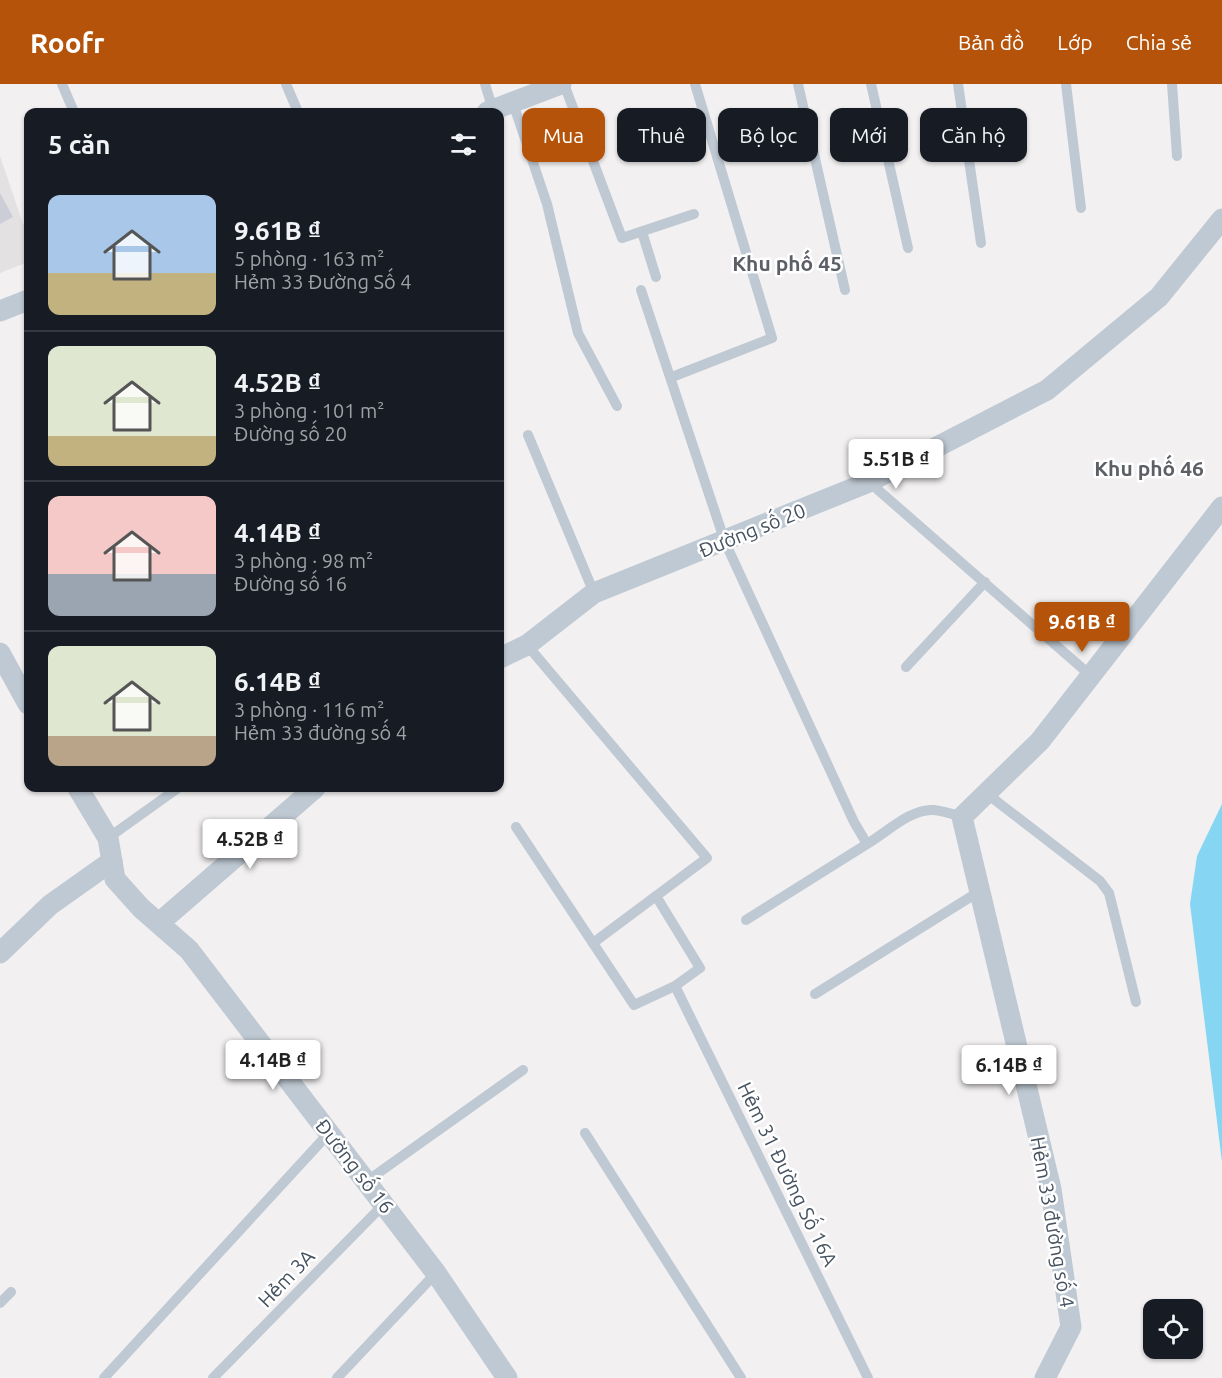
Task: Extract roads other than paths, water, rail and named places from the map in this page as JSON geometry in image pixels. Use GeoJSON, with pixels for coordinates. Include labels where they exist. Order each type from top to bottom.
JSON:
{"type":"FeatureCollection","features":[{"type":"Feature","properties":{"kind":"street"},"geometry":{"type":"LineString","coordinates":[[499,108],[563,84]]}},
{"type":"Feature","properties":{"kind":"street","name":"Đường số 20"},"geometry":{"type":"LineString","coordinates":[[504,656],[527,645],[594,593],[726,542],[869,482],[1047,390],[1159,297],[1222,219]]}},
{"type":"Feature","properties":{"kind":"street"},"geometry":{"type":"LineString","coordinates":[[0,311],[24,302]]}},
{"type":"Feature","properties":{"kind":"street"},"geometry":{"type":"LineString","coordinates":[[962,817],[1040,741],[1222,507]]}},
{"type":"Feature","properties":{"kind":"street"},"geometry":{"type":"LineString","coordinates":[[0,653],[24,697]]}},
{"type":"Feature","properties":{"kind":"street","name":"Đường số 16"},"geometry":{"type":"LineString","coordinates":[[80,792],[108,838],[115,879],[189,950],[436,1273],[507,1378]]}},
{"type":"Feature","properties":{"kind":"street"},"geometry":{"type":"LineString","coordinates":[[159,923],[310,792]]}},
{"type":"Feature","properties":{"kind":"street","name":"Hẻm 33 đường số 4"},"geometry":{"type":"LineString","coordinates":[[962,817],[1051,1189],[1071,1327],[1046,1378]]}},
{"type":"Feature","properties":{"kind":"street"},"geometry":{"type":"LineString","coordinates":[[0,953],[50,905],[111,861]]}},
{"type":"Feature","properties":{"kind":"lane"},"geometry":{"type":"LineString","coordinates":[[62,84],[72,108]]}},
{"type":"Feature","properties":{"kind":"lane"},"geometry":{"type":"LineString","coordinates":[[286,84],[296,108]]}},
{"type":"Feature","properties":{"kind":"lane"},"geometry":{"type":"LineString","coordinates":[[485,84],[489,108]]}},
{"type":"Feature","properties":{"kind":"lane"},"geometry":{"type":"LineString","coordinates":[[563,84],[622,238],[694,214]]}},
{"type":"Feature","properties":{"kind":"lane"},"geometry":{"type":"LineString","coordinates":[[672,377],[772,338],[695,84]]}},
{"type":"Feature","properties":{"kind":"lane"},"geometry":{"type":"LineString","coordinates":[[798,84],[845,290]]}},
{"type":"Feature","properties":{"kind":"lane"},"geometry":{"type":"LineString","coordinates":[[871,84],[908,248]]}},
{"type":"Feature","properties":{"kind":"lane"},"geometry":{"type":"LineString","coordinates":[[958,84],[981,243]]}},
{"type":"Feature","properties":{"kind":"lane"},"geometry":{"type":"LineString","coordinates":[[1066,84],[1081,208]]}},
{"type":"Feature","properties":{"kind":"lane"},"geometry":{"type":"LineString","coordinates":[[1172,84],[1177,156]]}},
{"type":"Feature","properties":{"kind":"lane"},"geometry":{"type":"LineString","coordinates":[[513,103],[547,204],[578,333],[617,406]]}},
{"type":"Feature","properties":{"kind":"lane"},"geometry":{"type":"LineString","coordinates":[[642,232],[656,277]]}},
{"type":"Feature","properties":{"kind":"lane"},"geometry":{"type":"LineString","coordinates":[[641,290],[726,542],[854,822],[867,844]]}},
{"type":"Feature","properties":{"kind":"lane"},"geometry":{"type":"LineString","coordinates":[[528,435],[594,593]]}},
{"type":"Feature","properties":{"kind":"lane"},"geometry":{"type":"LineString","coordinates":[[869,482],[1090,675]]}},
{"type":"Feature","properties":{"kind":"lane"},"geometry":{"type":"LineString","coordinates":[[906,667],[985,582]]}},
{"type":"Feature","properties":{"kind":"lane"},"geometry":{"type":"LineString","coordinates":[[527,645],[707,858],[593,943]]}},
{"type":"Feature","properties":{"kind":"lane"},"geometry":{"type":"LineString","coordinates":[[108,838],[172,792]]}},
{"type":"Feature","properties":{"kind":"lane"},"geometry":{"type":"LineString","coordinates":[[986,793],[1100,881],[1109,893],[1136,1002]]}},
{"type":"Feature","properties":{"kind":"lane"},"geometry":{"type":"LineString","coordinates":[[746,920],[893,827],[923,812],[933,810],[962,817]]}},
{"type":"Feature","properties":{"kind":"lane"},"geometry":{"type":"LineString","coordinates":[[516,827],[634,1005],[675,986],[700,968],[656,896]]}},
{"type":"Feature","properties":{"kind":"lane"},"geometry":{"type":"LineString","coordinates":[[815,994],[980,891]]}},
{"type":"Feature","properties":{"kind":"lane","name":"Hẻm 31 Đường Số 16A"},"geometry":{"type":"LineString","coordinates":[[675,986],[868,1378]]}},
{"type":"Feature","properties":{"kind":"lane"},"geometry":{"type":"LineString","coordinates":[[367,1181],[523,1070]]}},
{"type":"Feature","properties":{"kind":"lane"},"geometry":{"type":"LineString","coordinates":[[104,1378],[329,1133]]}},
{"type":"Feature","properties":{"kind":"lane"},"geometry":{"type":"LineString","coordinates":[[585,1133],[741,1378]]}},
{"type":"Feature","properties":{"kind":"lane","name":"Hẻm 3A"},"geometry":{"type":"LineString","coordinates":[[213,1378],[384,1204]]}},
{"type":"Feature","properties":{"kind":"lane"},"geometry":{"type":"LineString","coordinates":[[337,1378],[436,1273]]}},
{"type":"Feature","properties":{"kind":"lane"},"geometry":{"type":"LineString","coordinates":[[0,1303],[11,1292]]}},
{"type":"Feature","properties":{"kind":"water"},"geometry":{"type":"Polygon","coordinates":[[[1222,804],[1222,1162],[1190,904],[1197,856],[1222,804]]]}},
{"type":"Feature","properties":{"kind":"district","name":"Khu phố 45"},"geometry":{"type":"Point","coordinates":[787,263]}},
{"type":"Feature","properties":{"kind":"district","name":"Khu phố 46"},"geometry":{"type":"Point","coordinates":[1149,468]}}]}
